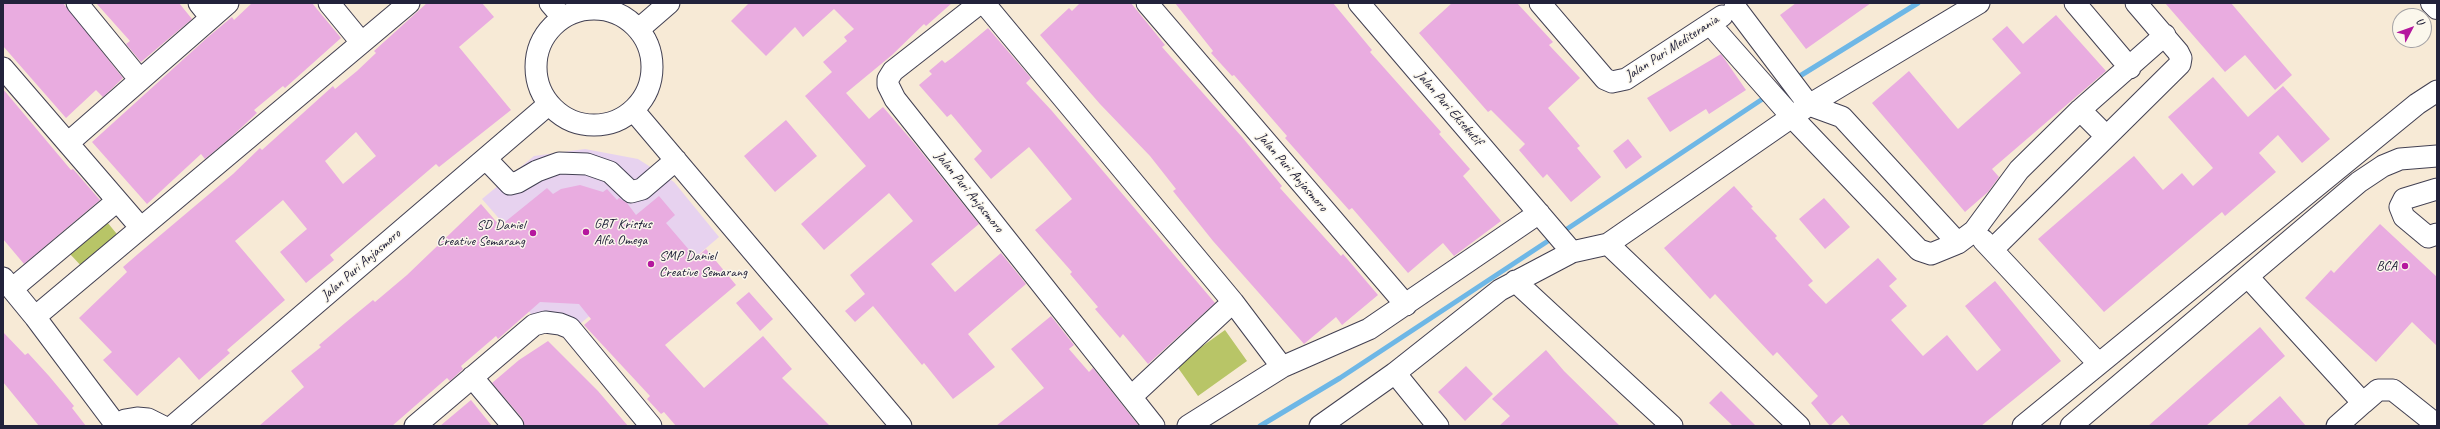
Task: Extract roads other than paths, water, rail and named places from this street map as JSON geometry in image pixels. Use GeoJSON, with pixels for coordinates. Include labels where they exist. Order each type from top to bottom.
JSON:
{"type":"FeatureCollection","features":[{"type":"Feature","properties":{"kind":"highway"},"geometry":{"type":"LineString","coordinates":[[2432,3],[2437,8]]}},
{"type":"Feature","properties":{"kind":"street"},"geometry":{"type":"LineString","coordinates":[[77,3],[140,80]]}},
{"type":"Feature","properties":{"kind":"street"},"geometry":{"type":"LineString","coordinates":[[68,143],[140,80],[205,10],[228,3]]}},
{"type":"Feature","properties":{"kind":"street"},"geometry":{"type":"LineString","coordinates":[[329,3],[361,42]]}},
{"type":"Feature","properties":{"kind":"street"},"geometry":{"type":"LineString","coordinates":[[35,317],[409,3]]}},
{"type":"Feature","properties":{"kind":"street"},"geometry":{"type":"LineString","coordinates":[[639,28],[670,3]]}},
{"type":"Feature","properties":{"kind":"street","name":"Jalan Puri Anjasmoro"},"geometry":{"type":"LineString","coordinates":[[980,3],[893,71],[888,79],[888,85],[895,99],[1132,396],[1154,426]]}},
{"type":"Feature","properties":{"kind":"street"},"geometry":{"type":"LineString","coordinates":[[984,3],[1233,302],[1282,367]]}},
{"type":"Feature","properties":{"kind":"street","name":"Jalan Puri Anjasmoro"},"geometry":{"type":"LineString","coordinates":[[1147,3],[1406,304]]}},
{"type":"Feature","properties":{"kind":"street","name":"Jalan Puri Eksekutif"},"geometry":{"type":"LineString","coordinates":[[1359,3],[1565,244]]}},
{"type":"Feature","properties":{"kind":"street","name":"Jalan Puri Mediterania"},"geometry":{"type":"LineString","coordinates":[[1540,3],[1605,79],[1612,82],[1626,79],[1738,5]]}},
{"type":"Feature","properties":{"kind":"street"},"geometry":{"type":"LineString","coordinates":[[1320,426],[1395,373],[1565,244],[1608,244],[1809,105],[1979,3]]}},
{"type":"Feature","properties":{"kind":"street"},"geometry":{"type":"LineString","coordinates":[[2075,3],[2130,68]]}},
{"type":"Feature","properties":{"kind":"street"},"geometry":{"type":"LineString","coordinates":[[1993,249],[2180,64],[2181,58],[2178,52],[2136,3]]}},
{"type":"Feature","properties":{"kind":"street"},"geometry":{"type":"LineString","coordinates":[[1738,5],[1780,68],[1809,105],[1842,116],[1966,237],[1993,249],[2098,363]]}},
{"type":"Feature","properties":{"kind":"street"},"geometry":{"type":"LineString","coordinates":[[593,8],[610,10],[626,18],[639,28],[648,44],[653,62],[652,80],[645,97],[634,111],[618,121],[600,126],[581,124],[563,117],[549,104],[539,87],[536,68],[538,49],[556,10],[577,11],[593,8]]}},
{"type":"Feature","properties":{"kind":"street"},"geometry":{"type":"LineString","coordinates":[[1710,24],[1792,117],[1919,250],[1927,254],[1937,254],[1966,237],[2019,170],[2080,110],[2130,68],[2165,35]]}},
{"type":"Feature","properties":{"kind":"street"},"geometry":{"type":"LineString","coordinates":[[3,68],[141,228]]}},
{"type":"Feature","properties":{"kind":"street"},"geometry":{"type":"LineString","coordinates":[[2023,426],[2098,363],[2417,104],[2437,91]]}},
{"type":"Feature","properties":{"kind":"street","name":"Jalan Puri Anjasmoro"},"geometry":{"type":"LineString","coordinates":[[173,426],[549,104]]}},
{"type":"Feature","properties":{"kind":"street"},"geometry":{"type":"LineString","coordinates":[[2080,110],[2106,136]]}},
{"type":"Feature","properties":{"kind":"street"},"geometry":{"type":"LineString","coordinates":[[634,111],[901,426]]}},
{"type":"Feature","properties":{"kind":"street"},"geometry":{"type":"LineString","coordinates":[[2071,426],[2360,182],[2383,166],[2407,157],[2437,156]]}},
{"type":"Feature","properties":{"kind":"street"},"geometry":{"type":"LineString","coordinates":[[486,159],[510,184],[518,182],[537,170],[559,163],[587,164],[610,172],[631,192],[642,189],[676,160]]}},
{"type":"Feature","properties":{"kind":"street"},"geometry":{"type":"LineString","coordinates":[[2437,189],[2404,199],[2400,207],[2404,217],[2428,237],[2437,234]]}},
{"type":"Feature","properties":{"kind":"street"},"geometry":{"type":"LineString","coordinates":[[117,201],[8,284],[35,317],[115,426],[126,420],[137,418],[148,419],[162,426]]}},
{"type":"Feature","properties":{"kind":"street"},"geometry":{"type":"LineString","coordinates":[[1188,426],[1282,367],[1369,329],[1541,216]]}},
{"type":"Feature","properties":{"kind":"street"},"geometry":{"type":"LineString","coordinates":[[1608,244],[1799,426]]}},
{"type":"Feature","properties":{"kind":"street"},"geometry":{"type":"LineString","coordinates":[[2248,277],[2363,403]]}},
{"type":"Feature","properties":{"kind":"street"},"geometry":{"type":"LineString","coordinates":[[1515,281],[1672,426]]}},
{"type":"Feature","properties":{"kind":"street"},"geometry":{"type":"LineString","coordinates":[[1132,396],[1233,302]]}},
{"type":"Feature","properties":{"kind":"street"},"geometry":{"type":"LineString","coordinates":[[415,426],[534,325],[545,322],[560,324],[570,328],[651,426]]}},
{"type":"Feature","properties":{"kind":"street"},"geometry":{"type":"LineString","coordinates":[[1395,373],[1438,426]]}},
{"type":"Feature","properties":{"kind":"street"},"geometry":{"type":"LineString","coordinates":[[472,377],[513,426]]}},
{"type":"Feature","properties":{"kind":"street"},"geometry":{"type":"LineString","coordinates":[[2345,423],[2363,403],[2378,390],[2393,390],[2437,425]]}},
{"type":"Feature","properties":{"kind":"waterway"},"geometry":{"type":"LineString","coordinates":[[1795,79],[1918,3]]}},
{"type":"Feature","properties":{"kind":"waterway"},"geometry":{"type":"LineString","coordinates":[[1561,233],[1767,96]]}},
{"type":"Feature","properties":{"kind":"waterway"},"geometry":{"type":"LineString","coordinates":[[1260,426],[1340,378],[1554,237]]}},
{"type":"Feature","properties":{"kind":"place","name":"GBT Kristus Alfa Omega"},"geometry":{"type":"Point","coordinates":[586,232]}},
{"type":"Feature","properties":{"kind":"place","name":"SD Daniel Creative Semarang"},"geometry":{"type":"Point","coordinates":[533,233]}},
{"type":"Feature","properties":{"kind":"place","name":"SMP Daniel Creative Semarang"},"geometry":{"type":"Point","coordinates":[651,264]}},
{"type":"Feature","properties":{"kind":"place","name":"BCA"},"geometry":{"type":"Point","coordinates":[2405,266]}}]}
